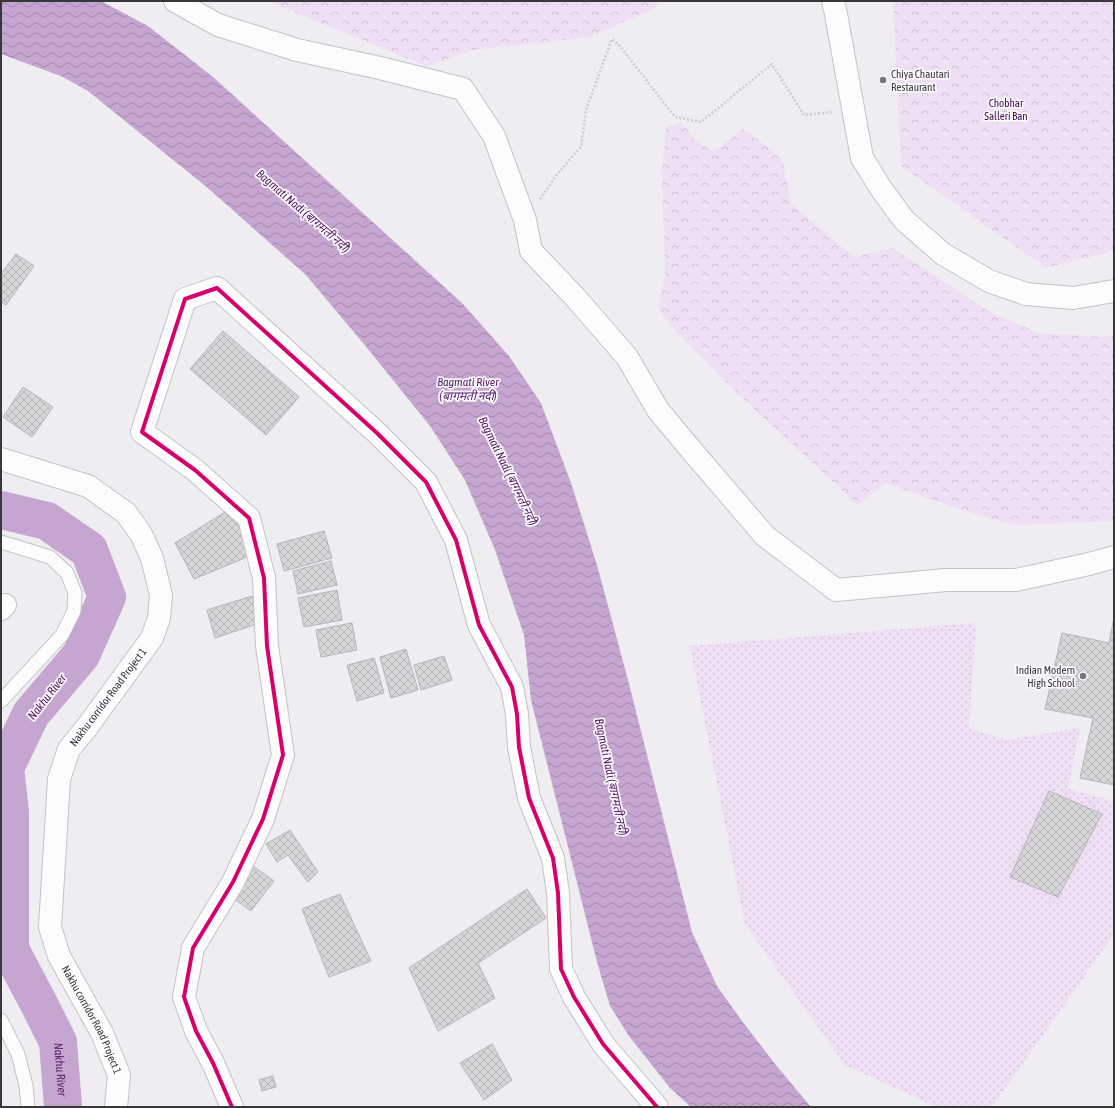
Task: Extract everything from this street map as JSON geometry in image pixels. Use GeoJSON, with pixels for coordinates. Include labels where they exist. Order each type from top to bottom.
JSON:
{"type":"FeatureCollection","features":[{"type":"Feature","properties":{"kind":"street"},"geometry":{"type":"LineString","coordinates":[[175,1],[218,25],[297,50],[380,68],[463,89],[494,136],[525,220],[531,251],[574,296],[627,358],[658,410],[765,536],[836,590],[946,580],[1016,580],[1114,557]]}},
{"type":"Feature","properties":{"kind":"street"},"geometry":{"type":"LineString","coordinates":[[832,1],[836,14],[862,158],[882,190],[904,220],[943,254],[989,281],[1026,294],[1073,298],[1114,291]]}},
{"type":"Feature","properties":{"kind":"street"},"geometry":{"type":"LineString","coordinates":[[232,1107],[213,1063],[196,1031],[184,997],[193,948],[233,882],[263,819],[284,756],[267,646],[264,578],[248,518],[195,470],[142,432],[185,299],[217,288],[377,433],[426,482],[456,540],[479,625],[512,687],[517,714],[519,747],[529,798],[553,858],[558,893],[562,970],[574,997],[603,1044],[658,1107]]}},
{"type":"Feature","properties":{"kind":"street","name":"Nakhu corridor Road Project 1"},"geometry":{"type":"LineString","coordinates":[[1,459],[88,486],[126,512],[141,534],[152,558],[161,595],[159,618],[152,638],[87,727],[69,749],[59,779],[50,927],[59,956],[102,1032],[119,1075],[116,1107]]}},
{"type":"Feature","properties":{"kind":"lane"},"geometry":{"type":"LineString","coordinates":[[1,542],[50,558],[67,573],[76,593],[74,611],[62,635],[1,701]]}},
{"type":"Feature","properties":{"kind":"lane"},"geometry":{"type":"LineString","coordinates":[[1,1020],[18,1054],[26,1086],[28,1107]]}},
{"type":"Feature","properties":{"kind":"path"},"geometry":{"type":"LineString","coordinates":[[525,220],[558,173],[581,147],[586,110],[612,39],[619,45],[675,117],[701,122],[772,64],[804,115],[853,110]]}},
{"type":"Feature","properties":{"kind":"green space"},"geometry":{"type":"Polygon","coordinates":[[[267,1],[660,1],[656,8],[589,37],[473,50],[426,66],[267,1]]]}},
{"type":"Feature","properties":{"kind":"green space","name":"Chobhar Salleri Ban"},"geometry":{"type":"Polygon","coordinates":[[[893,1],[1114,1],[1114,251],[1046,268],[901,166],[893,1]]]}},
{"type":"Feature","properties":{"kind":"green space"},"geometry":{"type":"Polygon","coordinates":[[[681,122],[693,138],[713,152],[743,129],[782,158],[792,205],[854,257],[892,248],[988,311],[1038,333],[1105,337],[1114,335],[1114,521],[1013,525],[955,508],[886,483],[858,505],[741,397],[670,325],[658,308],[665,275],[662,173],[666,127],[681,122]]]}},
{"type":"Feature","properties":{"kind":"green space"},"geometry":{"type":"Polygon","coordinates":[[[976,623],[969,728],[1007,740],[1080,728],[1068,789],[1114,801],[1114,934],[992,1107],[937,1107],[845,1065],[745,924],[690,646],[976,623]]]}},
{"type":"Feature","properties":{"kind":"water","name":"Bagmati River (बागमती नदी)"},"geometry":{"type":"Polygon","coordinates":[[[1,1],[101,1],[148,26],[213,77],[462,303],[509,356],[541,403],[571,483],[597,565],[628,680],[692,932],[717,986],[775,1064],[811,1107],[691,1107],[670,1088],[629,1036],[610,1006],[597,962],[531,700],[524,635],[495,550],[465,480],[430,426],[306,275],[209,189],[88,91],[61,76],[1,54],[1,1]]]}},
{"type":"Feature","properties":{"kind":"building"},"geometry":{"type":"Polygon","coordinates":[[[16,254],[34,266],[6,305],[1,302],[1,274],[16,254]]]}},
{"type":"Feature","properties":{"kind":"building"},"geometry":{"type":"Polygon","coordinates":[[[223,331],[299,397],[266,435],[190,369],[223,331]]]}},
{"type":"Feature","properties":{"kind":"building"},"geometry":{"type":"Polygon","coordinates":[[[23,387],[53,407],[32,437],[3,417],[23,387]]]}},
{"type":"Feature","properties":{"kind":"building"},"geometry":{"type":"Polygon","coordinates":[[[230,509],[252,555],[194,579],[175,543],[230,509]]]}},
{"type":"Feature","properties":{"kind":"building"},"geometry":{"type":"Polygon","coordinates":[[[324,531],[332,558],[284,571],[277,544],[324,531]]]}},
{"type":"Feature","properties":{"kind":"building"},"geometry":{"type":"Polygon","coordinates":[[[331,561],[337,585],[298,594],[293,571],[331,561]]]}},
{"type":"Feature","properties":{"kind":"building"},"geometry":{"type":"Polygon","coordinates":[[[337,590],[342,620],[304,627],[298,598],[337,590]]]}},
{"type":"Feature","properties":{"kind":"building"},"geometry":{"type":"Polygon","coordinates":[[[252,596],[260,623],[215,638],[207,610],[252,596]]]}},
{"type":"Feature","properties":{"kind":"building","name":"Indian Modern High School"},"geometry":{"type":"Polygon","coordinates":[[[1114,617],[1114,785],[1080,778],[1093,718],[1045,709],[1062,633],[1109,643],[1114,617]]]}},
{"type":"Feature","properties":{"kind":"building"},"geometry":{"type":"Polygon","coordinates":[[[352,623],[357,650],[321,657],[316,630],[352,623]]]}},
{"type":"Feature","properties":{"kind":"building"},"geometry":{"type":"Polygon","coordinates":[[[406,649],[418,690],[391,698],[380,657],[406,649]]]}},
{"type":"Feature","properties":{"kind":"building"},"geometry":{"type":"Polygon","coordinates":[[[444,656],[452,680],[421,690],[414,665],[444,656]]]}},
{"type":"Feature","properties":{"kind":"building"},"geometry":{"type":"Polygon","coordinates":[[[374,658],[384,693],[357,701],[347,665],[374,658]]]}},
{"type":"Feature","properties":{"kind":"building"},"geometry":{"type":"Polygon","coordinates":[[[1049,791],[1102,814],[1058,897],[1010,877],[1049,791]]]}},
{"type":"Feature","properties":{"kind":"building"},"geometry":{"type":"Polygon","coordinates":[[[290,830],[318,872],[308,882],[288,855],[277,862],[266,844],[290,830]]]}},
{"type":"Feature","properties":{"kind":"building"},"geometry":{"type":"Polygon","coordinates":[[[253,866],[274,881],[251,911],[230,896],[253,866]]]}},
{"type":"Feature","properties":{"kind":"building"},"geometry":{"type":"Polygon","coordinates":[[[527,889],[546,918],[478,963],[495,998],[438,1031],[409,968],[527,889]]]}},
{"type":"Feature","properties":{"kind":"building"},"geometry":{"type":"Polygon","coordinates":[[[340,894],[371,961],[329,977],[302,909],[340,894]]]}},
{"type":"Feature","properties":{"kind":"building"},"geometry":{"type":"Polygon","coordinates":[[[492,1044],[512,1080],[484,1100],[460,1063],[492,1044]]]}},
{"type":"Feature","properties":{"kind":"building"},"geometry":{"type":"Polygon","coordinates":[[[273,1076],[276,1087],[262,1091],[259,1080],[273,1076]]]}},
{"type":"Feature","properties":{"kind":"waterway","name":"Nakhu River"},"geometry":{"type":"LineString","coordinates":[[1,510],[47,521],[89,550],[107,597],[81,655],[31,714],[5,768],[10,812],[10,949],[58,1042],[63,1107]]}},
{"type":"Feature","properties":{"kind":"cycle path"},"geometry":{"type":"LineString","coordinates":[[232,1107],[213,1063],[196,1031],[184,997],[193,948],[233,882],[263,819],[283,755],[267,646],[264,578],[249,518],[195,470],[142,432],[185,299],[217,288],[377,433],[426,482],[456,540],[479,625],[512,687],[517,714],[519,747],[529,798],[553,858],[558,893],[561,969],[574,997],[603,1044],[657,1107]]}},
{"type":"Feature","properties":{"kind":"place","name":"Chiya Chautari Restaurant"},"geometry":{"type":"Point","coordinates":[883,80]}},
{"type":"Feature","properties":{"kind":"place","name":"Indian Modern High School"},"geometry":{"type":"Point","coordinates":[1083,676]}},
{"type":"Feature","properties":{"kind":"water label","name":"Bagmati Nadi (बागमती नदी)"},"geometry":{"type":"Point","coordinates":[303,211]}},
{"type":"Feature","properties":{"kind":"water label","name":"Bagmati Nadi (बागमती नदी)"},"geometry":{"type":"Point","coordinates":[508,471]}},
{"type":"Feature","properties":{"kind":"water label","name":"Bagmati Nadi (बागमती नदी)"},"geometry":{"type":"Point","coordinates":[611,777]}}]}
